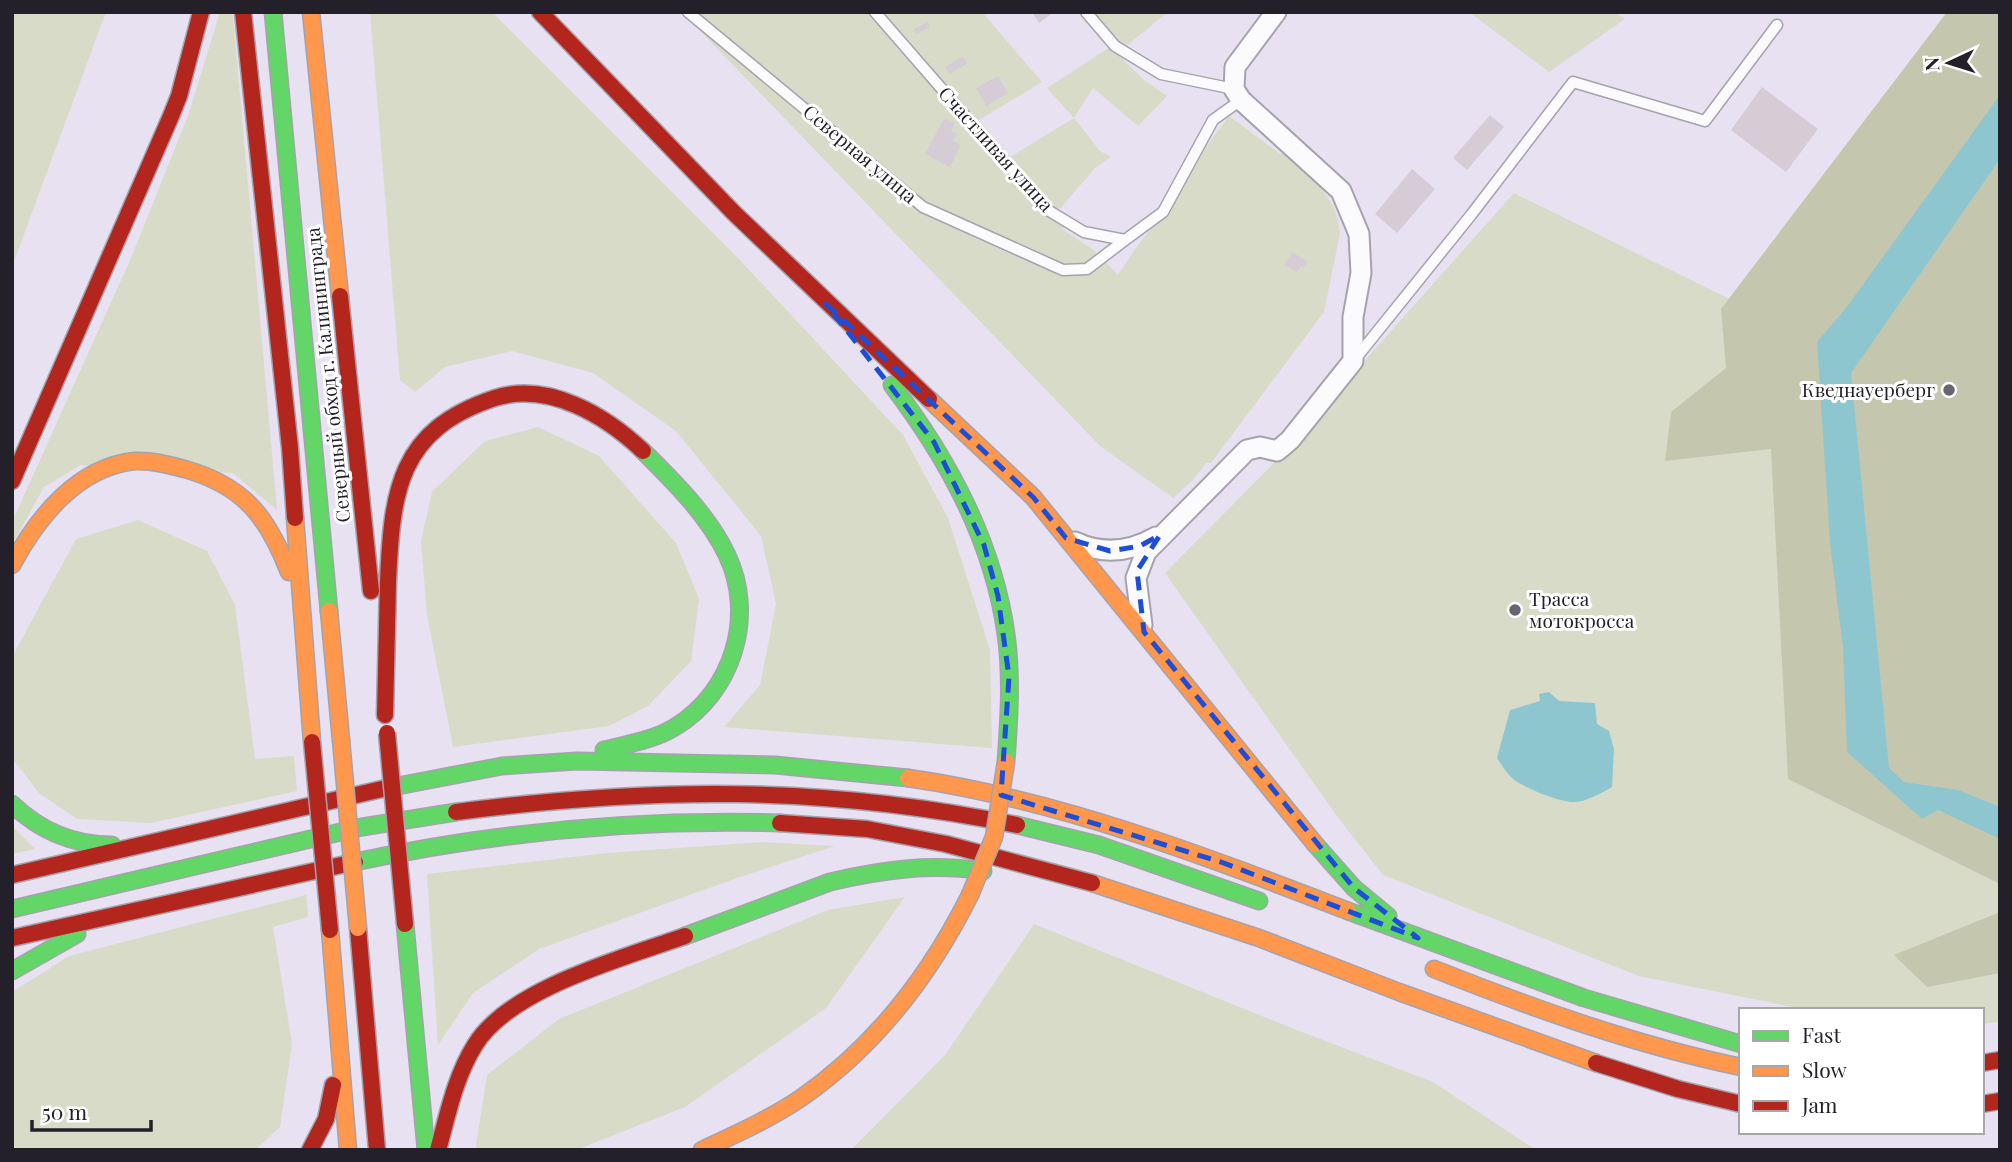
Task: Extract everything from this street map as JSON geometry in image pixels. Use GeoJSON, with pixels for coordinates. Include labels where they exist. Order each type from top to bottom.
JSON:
{"type":"FeatureCollection","features":[{"type":"Feature","properties":{"kind":"highway"},"geometry":{"type":"LineString","coordinates":[[12,481],[175,106],[201,12]]}},
{"type":"Feature","properties":{"kind":"highway"},"geometry":{"type":"LineString","coordinates":[[243,12],[290,448],[300,604],[348,1150]]}},
{"type":"Feature","properties":{"kind":"highway"},"geometry":{"type":"LineString","coordinates":[[273,12],[377,1150]]}},
{"type":"Feature","properties":{"kind":"highway","name":"Северный обход г. Калининграда"},"geometry":{"type":"LineString","coordinates":[[311,12],[387,733],[426,1150]]}},
{"type":"Feature","properties":{"kind":"highway"},"geometry":{"type":"LineString","coordinates":[[540,12],[734,213],[1033,497],[1354,888],[1418,938]]}},
{"type":"Feature","properties":{"kind":"highway"},"geometry":{"type":"LineString","coordinates":[[702,1150],[757,1125],[803,1097],[864,1045],[906,998],[930,965],[970,895],[994,837],[1006,762],[1009,711],[1006,635],[999,596],[972,513],[952,471],[916,415],[827,304]]}},
{"type":"Feature","properties":{"kind":"highway"},"geometry":{"type":"LineString","coordinates":[[12,875],[442,776],[561,761],[646,739],[675,727],[694,714],[713,694],[727,672],[736,650],[740,625],[739,599],[735,577],[716,535],[667,473],[621,431],[595,413],[572,402],[523,393],[502,395],[458,412],[439,425],[423,441],[406,468],[392,508],[385,715]]}},
{"type":"Feature","properties":{"kind":"highway"},"geometry":{"type":"LineString","coordinates":[[12,565],[40,518],[56,500],[80,481],[136,461],[154,462],[199,472],[246,498],[278,539],[300,604]]}},
{"type":"Feature","properties":{"kind":"highway"},"geometry":{"type":"LineString","coordinates":[[561,761],[796,765],[863,771],[971,787],[1107,824],[1232,867],[1578,997],[1739,1043]]}},
{"type":"Feature","properties":{"kind":"highway"},"geometry":{"type":"LineString","coordinates":[[12,909],[408,818],[545,799],[676,791],[769,792],[838,797],[914,805],[991,818],[1121,852],[1278,908]]}},
{"type":"Feature","properties":{"kind":"highway"},"geometry":{"type":"LineString","coordinates":[[12,804],[39,826],[67,839],[101,846],[153,842]]}},
{"type":"Feature","properties":{"kind":"highway"},"geometry":{"type":"LineString","coordinates":[[12,938],[385,856],[486,838],[644,824],[795,823],[867,829],[946,844],[1118,890],[1259,938],[1625,1073],[1739,1104]]}},
{"type":"Feature","properties":{"kind":"highway"},"geometry":{"type":"LineString","coordinates":[[438,1150],[454,1088],[471,1048],[502,1015],[561,982],[797,892],[887,869],[956,866],[1062,886],[1118,890]]}},
{"type":"Feature","properties":{"kind":"highway"},"geometry":{"type":"LineString","coordinates":[[12,971],[103,919]]}},
{"type":"Feature","properties":{"kind":"highway"},"geometry":{"type":"LineString","coordinates":[[1422,964],[1594,1031],[1668,1052],[1739,1067]]}},
{"type":"Feature","properties":{"kind":"highway"},"geometry":{"type":"LineString","coordinates":[[310,1150],[320,1135],[332,1103],[336,1023]]}},
{"type":"Feature","properties":{"kind":"street"},"geometry":{"type":"LineString","coordinates":[[1144,632],[1138,607],[1137,571],[1146,552],[1247,450],[1260,447],[1277,451],[1290,440],[1353,361],[1353,317],[1361,273],[1359,234],[1341,191],[1237,94],[1235,67],[1276,12]]}},
{"type":"Feature","properties":{"kind":"street"},"geometry":{"type":"LineString","coordinates":[[1066,538],[1088,548],[1110,551],[1140,546],[1160,535]]}},
{"type":"Feature","properties":{"kind":"lane","name":"Северная улица"},"geometry":{"type":"LineString","coordinates":[[688,12],[923,207],[1063,270],[1087,269],[1125,240]]}},
{"type":"Feature","properties":{"kind":"lane","name":"Счастливая улица"},"geometry":{"type":"LineString","coordinates":[[875,12],[1046,209],[1084,232],[1125,240]]}},
{"type":"Feature","properties":{"kind":"lane"},"geometry":{"type":"LineString","coordinates":[[1086,12],[1115,46],[1161,74],[1237,94],[1213,120],[1163,212],[1125,240]]}},
{"type":"Feature","properties":{"kind":"lane"},"geometry":{"type":"LineString","coordinates":[[1353,361],[1471,215],[1573,82],[1705,121],[1777,25]]}},
{"type":"Feature","properties":{"kind":"highlighted area"},"geometry":{"type":"Polygon","coordinates":[[[826,304],[1033,497],[1066,538],[1110,551],[1140,546],[1160,535],[1137,571],[1144,632],[1354,888],[1418,938],[1221,862],[1001,795],[1009,677],[998,596],[984,545],[934,442],[826,304]]]}},
{"type":"Feature","properties":{"kind":"green space"},"geometry":{"type":"Polygon","coordinates":[[[12,12],[106,12],[12,267],[12,12]]]}},
{"type":"Feature","properties":{"kind":"green space"},"geometry":{"type":"Polygon","coordinates":[[[220,12],[231,12],[233,16],[277,510],[233,473],[81,465],[44,487],[12,545],[12,522],[131,258],[189,113],[220,12]]]}},
{"type":"Feature","properties":{"kind":"green space"},"geometry":{"type":"Polygon","coordinates":[[[370,12],[492,12],[736,256],[903,435],[948,518],[990,650],[992,748],[724,727],[760,685],[776,604],[761,536],[676,431],[593,373],[512,351],[445,367],[415,392],[400,380],[370,12]]]}},
{"type":"Feature","properties":{"kind":"green space"},"geometry":{"type":"Polygon","coordinates":[[[682,12],[982,12],[1042,82],[979,120],[1010,157],[1074,118],[1100,151],[1111,157],[1095,168],[1058,211],[1070,219],[1062,229],[1095,251],[1118,275],[1229,116],[1303,170],[1320,187],[1334,208],[1340,233],[1324,312],[1211,463],[1206,463],[1192,481],[1173,498],[1100,446],[682,12]]]}},
{"type":"Feature","properties":{"kind":"green space"},"geometry":{"type":"Polygon","coordinates":[[[1092,12],[1168,12],[1124,48],[1092,12]]]}},
{"type":"Feature","properties":{"kind":"green space"},"geometry":{"type":"Polygon","coordinates":[[[1469,12],[1614,12],[1625,19],[1549,72],[1469,12]]]}},
{"type":"Feature","properties":{"kind":"green space"},"geometry":{"type":"Polygon","coordinates":[[[1947,12],[2000,12],[2000,884],[1788,779],[1771,449],[1665,461],[1671,412],[1726,368],[1721,309],[1947,12]]]}},
{"type":"Feature","properties":{"kind":"green space"},"geometry":{"type":"Polygon","coordinates":[[[1110,47],[1144,80],[1167,96],[1138,126],[1093,88],[1074,118],[1047,88],[1110,47]]]}},
{"type":"Feature","properties":{"kind":"green space","name":"Трасса мотокросса"},"geometry":{"type":"Polygon","coordinates":[[[1514,193],[1817,342],[2000,839],[2000,1022],[1984,1024],[1984,1008],[1797,1008],[1639,976],[1383,875],[1339,819],[1165,573],[1270,467],[1514,193]]]}},
{"type":"Feature","properties":{"kind":"green space"},"geometry":{"type":"Polygon","coordinates":[[[538,427],[599,456],[676,543],[699,599],[691,661],[648,706],[609,726],[453,747],[427,615],[421,541],[432,492],[485,441],[538,427]]]}},
{"type":"Feature","properties":{"kind":"green space"},"geometry":{"type":"Polygon","coordinates":[[[138,520],[207,551],[235,605],[255,759],[294,756],[297,791],[151,823],[77,819],[39,793],[12,758],[12,657],[76,539],[138,520]]]}},
{"type":"Feature","properties":{"kind":"green space"},"geometry":{"type":"Polygon","coordinates":[[[12,826],[35,849],[12,854],[12,826]]]}},
{"type":"Feature","properties":{"kind":"green space"},"geometry":{"type":"Polygon","coordinates":[[[762,842],[835,846],[539,949],[473,993],[438,1045],[427,874],[607,853],[762,842]]]}},
{"type":"Feature","properties":{"kind":"green space"},"geometry":{"type":"Polygon","coordinates":[[[306,895],[308,917],[273,927],[292,1044],[280,1127],[255,1150],[12,1149],[12,992],[69,956],[306,895]]]}},
{"type":"Feature","properties":{"kind":"green space"},"geometry":{"type":"Polygon","coordinates":[[[905,897],[826,1008],[685,1107],[576,1150],[478,1150],[476,1145],[487,1075],[559,1019],[828,910],[905,897]]]}},
{"type":"Feature","properties":{"kind":"green space"},"geometry":{"type":"Polygon","coordinates":[[[2000,912],[2000,973],[1927,987],[1894,955],[2000,912]]]}},
{"type":"Feature","properties":{"kind":"green space"},"geometry":{"type":"Polygon","coordinates":[[[1034,924],[1433,1082],[1536,1150],[851,1150],[946,1054],[1034,924]]]}},
{"type":"Feature","properties":{"kind":"water"},"geometry":{"type":"Polygon","coordinates":[[[2000,95],[2000,159],[1851,373],[1889,768],[1904,782],[1958,790],[2000,807],[2000,839],[1938,810],[1922,819],[1847,752],[1843,648],[1830,543],[1817,342],[1846,308],[2000,95]]]}},
{"type":"Feature","properties":{"kind":"water"},"geometry":{"type":"Polygon","coordinates":[[[1549,692],[1559,701],[1595,703],[1597,724],[1609,731],[1614,749],[1612,787],[1587,800],[1565,801],[1544,795],[1515,781],[1497,758],[1510,710],[1540,701],[1539,694],[1549,692]]]}},
{"type":"Feature","properties":{"kind":"building"},"geometry":{"type":"Polygon","coordinates":[[[1032,12],[1054,12],[1039,23],[1032,12]]]}},
{"type":"Feature","properties":{"kind":"building"},"geometry":{"type":"Polygon","coordinates":[[[928,22],[930,27],[916,34],[914,29],[928,22]]]}},
{"type":"Feature","properties":{"kind":"building"},"geometry":{"type":"Polygon","coordinates":[[[963,56],[967,64],[949,74],[945,67],[963,56]]]}},
{"type":"Feature","properties":{"kind":"building"},"geometry":{"type":"Polygon","coordinates":[[[998,76],[1008,93],[986,106],[976,88],[998,76]]]}},
{"type":"Feature","properties":{"kind":"building"},"geometry":{"type":"Polygon","coordinates":[[[1762,87],[1818,129],[1786,172],[1731,130],[1762,87]]]}},
{"type":"Feature","properties":{"kind":"building"},"geometry":{"type":"Polygon","coordinates":[[[1490,115],[1504,127],[1467,170],[1453,158],[1490,115]]]}},
{"type":"Feature","properties":{"kind":"building"},"geometry":{"type":"Polygon","coordinates":[[[944,118],[955,123],[951,131],[957,134],[953,141],[961,145],[950,167],[925,154],[944,118]]]}},
{"type":"Feature","properties":{"kind":"building"},"geometry":{"type":"Polygon","coordinates":[[[1412,169],[1435,189],[1397,233],[1375,214],[1412,169]]]}},
{"type":"Feature","properties":{"kind":"building"},"geometry":{"type":"Polygon","coordinates":[[[1292,252],[1308,262],[1297,272],[1284,265],[1292,252]]]}},
{"type":"Feature","properties":{"kind":"traffic: fast"},"geometry":{"type":"LineString","coordinates":[[273,12],[329,611]]}},
{"type":"Feature","properties":{"kind":"traffic: fast"},"geometry":{"type":"LineString","coordinates":[[892,385],[932,442],[949,472],[965,502],[991,566],[1008,650],[1006,762]]}},
{"type":"Feature","properties":{"kind":"traffic: fast"},"geometry":{"type":"LineString","coordinates":[[604,750],[658,735],[675,727],[695,712],[712,694],[725,673],[734,651],[739,627],[735,578],[719,540],[690,500],[643,451]]}},
{"type":"Feature","properties":{"kind":"traffic: fast"},"geometry":{"type":"LineString","coordinates":[[382,789],[502,766],[577,761],[775,765],[908,778]]}},
{"type":"Feature","properties":{"kind":"traffic: fast"},"geometry":{"type":"LineString","coordinates":[[12,804],[34,822],[58,835],[84,842],[112,845]]}},
{"type":"Feature","properties":{"kind":"traffic: fast"},"geometry":{"type":"LineString","coordinates":[[12,909],[362,827],[456,812]]}},
{"type":"Feature","properties":{"kind":"traffic: fast"},"geometry":{"type":"LineString","coordinates":[[355,862],[461,843],[567,830],[673,823],[780,823]]}},
{"type":"Feature","properties":{"kind":"traffic: fast"},"geometry":{"type":"LineString","coordinates":[[1017,825],[1099,845],[1259,901]]}},
{"type":"Feature","properties":{"kind":"traffic: fast"},"geometry":{"type":"LineString","coordinates":[[1315,844],[1354,888],[1388,916]]}},
{"type":"Feature","properties":{"kind":"traffic: fast"},"geometry":{"type":"LineString","coordinates":[[685,936],[830,882],[887,871],[925,868],[983,871]]}},
{"type":"Feature","properties":{"kind":"traffic: fast"},"geometry":{"type":"LineString","coordinates":[[1348,911],[1584,998],[1739,1043]]}},
{"type":"Feature","properties":{"kind":"traffic: fast"},"geometry":{"type":"LineString","coordinates":[[405,924],[426,1150]]}},
{"type":"Feature","properties":{"kind":"traffic: fast"},"geometry":{"type":"LineString","coordinates":[[12,971],[77,934]]}},
{"type":"Feature","properties":{"kind":"traffic: slow"},"geometry":{"type":"LineString","coordinates":[[311,12],[340,296]]}},
{"type":"Feature","properties":{"kind":"traffic: slow"},"geometry":{"type":"LineString","coordinates":[[929,399],[1033,497],[1315,844]]}},
{"type":"Feature","properties":{"kind":"traffic: slow"},"geometry":{"type":"LineString","coordinates":[[12,565],[47,513],[77,484],[114,465],[141,461],[162,463],[208,477],[239,496],[263,520],[289,572]]}},
{"type":"Feature","properties":{"kind":"traffic: slow"},"geometry":{"type":"LineString","coordinates":[[295,518],[312,742]]}},
{"type":"Feature","properties":{"kind":"traffic: slow"},"geometry":{"type":"LineString","coordinates":[[329,611],[341,740]]}},
{"type":"Feature","properties":{"kind":"traffic: slow"},"geometry":{"type":"LineString","coordinates":[[341,740],[358,928]]}},
{"type":"Feature","properties":{"kind":"traffic: slow"},"geometry":{"type":"LineString","coordinates":[[970,895],[994,837],[1006,762]]}},
{"type":"Feature","properties":{"kind":"traffic: slow"},"geometry":{"type":"LineString","coordinates":[[908,778],[1021,800],[1076,815],[1240,870],[1348,911]]}},
{"type":"Feature","properties":{"kind":"traffic: slow"},"geometry":{"type":"LineString","coordinates":[[1092,883],[1259,938],[1596,1063]]}},
{"type":"Feature","properties":{"kind":"traffic: slow"},"geometry":{"type":"LineString","coordinates":[[702,1150],[789,1106],[853,1056],[877,1032],[919,981],[970,895]]}},
{"type":"Feature","properties":{"kind":"traffic: slow"},"geometry":{"type":"LineString","coordinates":[[330,930],[348,1150]]}},
{"type":"Feature","properties":{"kind":"traffic: slow"},"geometry":{"type":"LineString","coordinates":[[1434,969],[1586,1025],[1739,1067]]}},
{"type":"Feature","properties":{"kind":"traffic: jam"},"geometry":{"type":"LineString","coordinates":[[12,481],[171,116],[179,96],[201,12]]}},
{"type":"Feature","properties":{"kind":"traffic: jam"},"geometry":{"type":"LineString","coordinates":[[243,12],[290,448],[295,518]]}},
{"type":"Feature","properties":{"kind":"traffic: jam"},"geometry":{"type":"LineString","coordinates":[[540,12],[734,213],[929,399]]}},
{"type":"Feature","properties":{"kind":"traffic: jam"},"geometry":{"type":"LineString","coordinates":[[340,296],[371,591]]}},
{"type":"Feature","properties":{"kind":"traffic: jam"},"geometry":{"type":"LineString","coordinates":[[385,715],[388,582],[393,519],[398,492],[407,468],[420,446],[438,427],[463,411],[495,398],[536,394],[556,398],[594,414],[643,451]]}},
{"type":"Feature","properties":{"kind":"traffic: jam"},"geometry":{"type":"LineString","coordinates":[[387,733],[405,924]]}},
{"type":"Feature","properties":{"kind":"traffic: jam"},"geometry":{"type":"LineString","coordinates":[[312,742],[330,930]]}},
{"type":"Feature","properties":{"kind":"traffic: jam"},"geometry":{"type":"LineString","coordinates":[[12,875],[382,789]]}},
{"type":"Feature","properties":{"kind":"traffic: jam"},"geometry":{"type":"LineString","coordinates":[[456,812],[599,798],[737,794],[875,803],[1017,825]]}},
{"type":"Feature","properties":{"kind":"traffic: jam"},"geometry":{"type":"LineString","coordinates":[[780,823],[867,829],[946,844],[1092,883]]}},
{"type":"Feature","properties":{"kind":"traffic: jam"},"geometry":{"type":"LineString","coordinates":[[12,938],[355,862]]}},
{"type":"Feature","properties":{"kind":"traffic: jam"},"geometry":{"type":"LineString","coordinates":[[358,928],[377,1150]]}},
{"type":"Feature","properties":{"kind":"traffic: jam"},"geometry":{"type":"LineString","coordinates":[[438,1150],[462,1070],[475,1045],[492,1025],[514,1007],[570,977],[685,936]]}},
{"type":"Feature","properties":{"kind":"traffic: jam"},"geometry":{"type":"LineString","coordinates":[[1984,1063],[2000,1060]]}},
{"type":"Feature","properties":{"kind":"traffic: jam"},"geometry":{"type":"LineString","coordinates":[[1596,1063],[1678,1089],[1739,1104]]}},
{"type":"Feature","properties":{"kind":"traffic: jam"},"geometry":{"type":"LineString","coordinates":[[310,1150],[326,1119],[333,1085]]}},
{"type":"Feature","properties":{"kind":"traffic: jam"},"geometry":{"type":"LineString","coordinates":[[1984,1104],[2000,1101]]}},
{"type":"Feature","properties":{"kind":"place","name":"Кведнауерберг"},"geometry":{"type":"Point","coordinates":[1949,390]}},
{"type":"Feature","properties":{"kind":"place","name":"Трасса мотокросса"},"geometry":{"type":"Point","coordinates":[1515,610]}}]}
